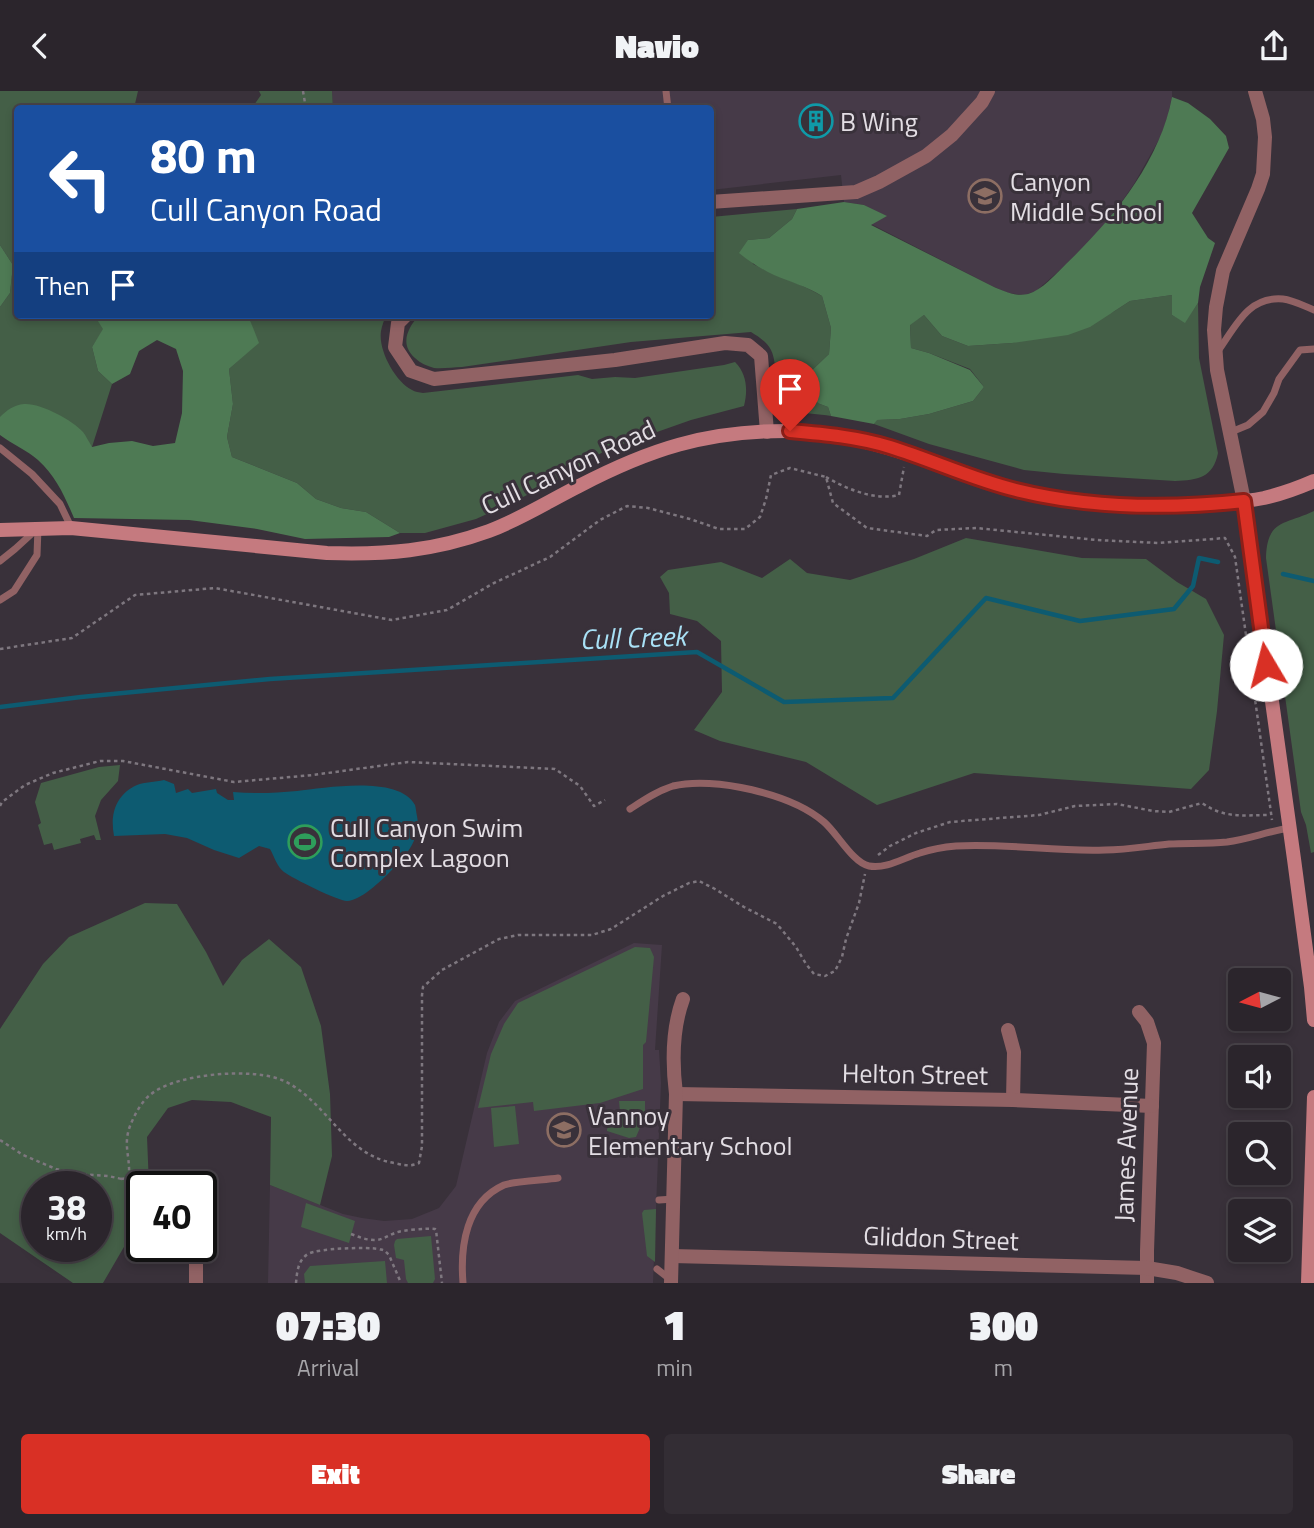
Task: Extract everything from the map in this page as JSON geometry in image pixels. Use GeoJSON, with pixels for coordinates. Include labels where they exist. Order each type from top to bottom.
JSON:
{"type":"FeatureCollection","features":[{"type":"Feature","properties":{"kind":"street"},"geometry":{"type":"LineString","coordinates":[[714,202],[856,192],[926,156],[953,135],[982,102],[988,91]]}},
{"type":"Feature","properties":{"kind":"street"},"geometry":{"type":"LineString","coordinates":[[1255,91],[1265,137],[1263,174],[1223,271],[1216,307],[1215,355],[1244,501],[1314,1020]]}},
{"type":"Feature","properties":{"kind":"street"},"geometry":{"type":"LineString","coordinates":[[402,319],[398,323],[395,347],[411,371],[434,379],[615,361],[725,343],[748,345],[761,356],[767,432]]}},
{"type":"Feature","properties":{"kind":"street","name":"Cull Canyon Road"},"geometry":{"type":"LineString","coordinates":[[0,530],[71,528],[327,553],[407,552],[491,530],[523,517],[616,467],[666,448],[730,434],[790,431],[849,437],[887,446],[1013,489],[1083,501],[1138,505],[1221,503],[1266,498],[1314,481]]}},
{"type":"Feature","properties":{"kind":"street"},"geometry":{"type":"LineString","coordinates":[[671,1282],[672,1256],[666,1199],[676,1094],[676,1017],[683,999]]}},
{"type":"Feature","properties":{"kind":"street","name":"James Avenue"},"geometry":{"type":"LineString","coordinates":[[1139,1011],[1147,1022],[1154,1044],[1147,1276]]}},
{"type":"Feature","properties":{"kind":"street"},"geometry":{"type":"LineString","coordinates":[[1008,1030],[1014,1052],[1013,1100]]}},
{"type":"Feature","properties":{"kind":"street","name":"Helton Street"},"geometry":{"type":"LineString","coordinates":[[676,1094],[1152,1105]]}},
{"type":"Feature","properties":{"kind":"street"},"geometry":{"type":"LineString","coordinates":[[1308,1283],[1314,1097]]}},
{"type":"Feature","properties":{"kind":"street","name":"Gliddon Street"},"geometry":{"type":"LineString","coordinates":[[672,1256],[1147,1276],[1177,1273],[1207,1283]]}},
{"type":"Feature","properties":{"kind":"street"},"geometry":{"type":"LineString","coordinates":[[196,1262],[196,1283]]}},
{"type":"Feature","properties":{"kind":"lane"},"geometry":{"type":"LineString","coordinates":[[1215,355],[1244,313],[1255,303],[1269,299],[1285,299],[1314,310]]}},
{"type":"Feature","properties":{"kind":"lane"},"geometry":{"type":"LineString","coordinates":[[1231,432],[1248,425],[1263,412],[1279,379],[1300,350],[1314,349]]}},
{"type":"Feature","properties":{"kind":"lane"},"geometry":{"type":"LineString","coordinates":[[0,448],[32,474],[60,504],[71,528]]}},
{"type":"Feature","properties":{"kind":"lane"},"geometry":{"type":"LineString","coordinates":[[0,561],[38,528]]}},
{"type":"Feature","properties":{"kind":"lane"},"geometry":{"type":"LineString","coordinates":[[0,600],[14,591],[37,555],[38,528]]}},
{"type":"Feature","properties":{"kind":"lane"},"geometry":{"type":"LineString","coordinates":[[630,809],[658,792],[693,783],[719,784],[762,792],[805,809],[823,821],[860,863],[876,867],[890,865],[922,852],[958,846],[1104,851],[1227,842],[1290,828]]}},
{"type":"Feature","properties":{"kind":"lane"},"geometry":{"type":"LineString","coordinates":[[463,1283],[465,1232],[474,1213],[487,1196],[505,1184],[558,1178]]}},
{"type":"Feature","properties":{"kind":"lane"},"geometry":{"type":"LineString","coordinates":[[657,1269],[671,1282]]}},
{"type":"Feature","properties":{"kind":"path"},"geometry":{"type":"LineString","coordinates":[[0,649],[72,638],[135,595],[215,588],[392,620],[447,610],[494,583],[550,557],[600,520],[627,506],[648,508],[719,529],[746,529],[760,517],[771,475],[790,468],[889,497],[899,495],[907,453]]}},
{"type":"Feature","properties":{"kind":"path"},"geometry":{"type":"LineString","coordinates":[[121,1179],[127,1178],[129,1174],[125,1146],[130,1125],[149,1095],[171,1084],[205,1076],[233,1074],[269,1076],[283,1080],[308,1097],[342,1134],[369,1155],[384,1162],[412,1166],[419,1163],[422,1146],[423,986],[442,970],[499,939],[518,935],[592,935],[611,929],[663,896],[699,881],[777,924],[814,974],[825,976],[835,971],[842,957],[859,903],[866,866],[890,846],[916,833],[950,822],[1039,815],[1074,806],[1117,804],[1169,812],[1202,803],[1212,810],[1230,816],[1271,815],[1235,557],[1225,538],[1159,543],[976,528],[936,530],[927,536],[867,528],[833,503],[826,477]]}},
{"type":"Feature","properties":{"kind":"path"},"geometry":{"type":"LineString","coordinates":[[0,806],[25,785],[53,773],[100,761],[123,761],[234,782],[408,762],[555,769],[580,786],[594,806],[605,800]]}},
{"type":"Feature","properties":{"kind":"path"},"geometry":{"type":"LineString","coordinates":[[0,1140],[23,1155],[56,1169],[126,1180]]}},
{"type":"Feature","properties":{"kind":"path"},"geometry":{"type":"LineString","coordinates":[[351,1234],[373,1240],[387,1238],[398,1231],[435,1229],[442,1283]]}},
{"type":"Feature","properties":{"kind":"path"},"geometry":{"type":"LineString","coordinates":[[296,1283],[299,1266],[308,1254],[319,1250],[373,1248],[385,1251],[401,1283]]}},
{"type":"Feature","properties":{"kind":"shaded area","name":"Canyon Middle School"},"geometry":{"type":"Polygon","coordinates":[[[332,91],[1172,91],[1161,136],[1134,184],[1111,217],[1060,270],[1036,291],[1025,295],[1008,293],[992,286],[871,224],[886,216],[864,205],[844,202],[841,175],[714,190],[714,105],[333,105],[332,91]]]}},
{"type":"Feature","properties":{"kind":"shaded area","name":"Vannoy Elementary School"},"geometry":{"type":"Polygon","coordinates":[[[634,943],[662,945],[655,1050],[659,1050],[661,1083],[653,1283],[268,1283],[270,1185],[343,1214],[384,1221],[412,1219],[439,1208],[456,1186],[487,1053],[499,1022],[515,1001],[634,943]]]}},
{"type":"Feature","properties":{"kind":"green space"},"geometry":{"type":"Polygon","coordinates":[[[0,91],[138,91],[135,105],[14,105],[14,319],[97,319],[104,329],[92,347],[98,371],[112,384],[92,447],[0,417],[0,307],[10,293],[13,265],[0,245],[0,91]]]}},
{"type":"Feature","properties":{"kind":"green space"},"geometry":{"type":"Polygon","coordinates":[[[259,91],[332,91],[333,105],[254,105],[261,95],[259,91]]]}},
{"type":"Feature","properties":{"kind":"green space"},"geometry":{"type":"Polygon","coordinates":[[[1172,97],[1188,103],[1210,119],[1226,136],[1229,148],[1192,213],[1208,238],[1215,243],[1200,287],[1198,303],[1185,323],[1172,315],[1172,295],[1130,301],[1090,327],[1068,335],[968,346],[942,336],[924,315],[910,325],[911,348],[970,370],[984,387],[973,401],[929,414],[877,420],[874,424],[831,416],[828,407],[799,390],[807,375],[829,354],[831,328],[822,296],[769,273],[739,253],[748,240],[769,238],[792,219],[797,209],[844,202],[864,205],[887,216],[871,225],[1005,292],[1028,294],[1048,281],[1117,209],[1157,144],[1172,97]]]}},
{"type":"Feature","properties":{"kind":"green space"},"geometry":{"type":"Polygon","coordinates":[[[797,209],[792,219],[769,238],[748,240],[753,264],[822,296],[831,328],[829,354],[807,375],[820,404],[828,407],[831,416],[793,410],[786,406],[778,392],[771,350],[751,332],[631,342],[444,368],[434,368],[421,363],[407,347],[407,336],[416,319],[714,319],[714,217],[797,209]]]}},
{"type":"Feature","properties":{"kind":"green space"},"geometry":{"type":"Polygon","coordinates":[[[0,245],[13,265],[10,293],[0,307],[0,245]]]}},
{"type":"Feature","properties":{"kind":"green space"},"geometry":{"type":"Polygon","coordinates":[[[1172,295],[1172,315],[1185,322],[1198,303],[1199,358],[1218,453],[1212,468],[1203,476],[1175,481],[1024,470],[929,444],[874,424],[876,420],[929,414],[973,401],[984,387],[970,369],[911,348],[910,324],[924,315],[942,336],[968,346],[1012,343],[1113,312],[1130,301],[1172,295]]]}},
{"type":"Feature","properties":{"kind":"green space"},"geometry":{"type":"Polygon","coordinates":[[[97,319],[250,319],[259,343],[229,369],[233,404],[227,437],[232,457],[297,483],[316,499],[341,508],[366,512],[400,533],[389,537],[305,539],[257,529],[189,520],[74,518],[59,487],[44,466],[0,435],[0,417],[14,407],[31,404],[72,422],[83,432],[92,447],[132,441],[153,446],[175,443],[182,413],[183,371],[176,349],[157,340],[139,351],[130,374],[112,384],[98,371],[92,347],[103,329],[97,319]]]}},
{"type":"Feature","properties":{"kind":"green space"},"geometry":{"type":"Polygon","coordinates":[[[249,319],[385,319],[381,339],[385,356],[400,380],[413,391],[423,393],[578,375],[592,379],[635,378],[735,362],[744,377],[745,400],[744,406],[691,420],[606,450],[563,477],[476,519],[425,533],[400,533],[366,512],[341,508],[316,499],[297,483],[232,457],[227,437],[233,404],[229,369],[258,343],[249,319]]]}},
{"type":"Feature","properties":{"kind":"green space"},"geometry":{"type":"Polygon","coordinates":[[[1314,511],[1314,852],[1311,853],[1301,812],[1266,558],[1267,545],[1274,530],[1314,511]]]}},
{"type":"Feature","properties":{"kind":"green space"},"geometry":{"type":"Polygon","coordinates":[[[966,538],[1082,558],[1146,559],[1206,599],[1224,635],[1209,770],[1191,789],[974,773],[877,805],[806,762],[720,741],[694,730],[722,692],[721,641],[697,621],[670,614],[669,593],[660,577],[668,570],[721,562],[762,578],[790,559],[807,573],[850,580],[966,538]]]}},
{"type":"Feature","properties":{"kind":"green space"},"geometry":{"type":"Polygon","coordinates":[[[120,765],[118,781],[101,800],[95,816],[101,840],[96,840],[94,835],[80,839],[81,843],[54,850],[52,843],[44,845],[35,802],[41,783],[99,767],[120,765]]]}},
{"type":"Feature","properties":{"kind":"green space"},"geometry":{"type":"Polygon","coordinates":[[[145,903],[177,904],[223,986],[242,960],[269,939],[301,967],[321,1026],[330,1094],[332,1156],[320,1205],[270,1185],[271,1117],[231,1102],[192,1100],[168,1108],[147,1137],[148,1171],[126,1171],[126,1243],[103,1283],[73,1283],[42,1262],[112,1262],[112,1171],[21,1171],[21,1247],[0,1233],[0,1029],[43,964],[69,937],[145,903]]]}},
{"type":"Feature","properties":{"kind":"green space"},"geometry":{"type":"Polygon","coordinates":[[[635,947],[650,948],[654,957],[646,1042],[643,1045],[643,1089],[600,1103],[534,1111],[533,1102],[478,1108],[491,1054],[504,1024],[518,1003],[635,947]]]}},
{"type":"Feature","properties":{"kind":"green space"},"geometry":{"type":"Polygon","coordinates":[[[619,1101],[645,1101],[645,1116],[636,1137],[629,1138],[607,1131],[620,1112],[619,1101]]]}},
{"type":"Feature","properties":{"kind":"green space"},"geometry":{"type":"Polygon","coordinates":[[[515,1106],[519,1144],[494,1147],[491,1108],[515,1106]]]}},
{"type":"Feature","properties":{"kind":"green space"},"geometry":{"type":"Polygon","coordinates":[[[306,1203],[355,1221],[349,1243],[301,1227],[306,1203]]]}},
{"type":"Feature","properties":{"kind":"green space"},"geometry":{"type":"Polygon","coordinates":[[[656,1209],[655,1262],[647,1256],[642,1213],[644,1210],[656,1209]]]}},
{"type":"Feature","properties":{"kind":"green space"},"geometry":{"type":"Polygon","coordinates":[[[431,1236],[435,1279],[433,1283],[408,1283],[404,1260],[396,1258],[395,1241],[431,1236]]]}},
{"type":"Feature","properties":{"kind":"green space"},"geometry":{"type":"Polygon","coordinates":[[[385,1261],[387,1283],[305,1283],[304,1274],[310,1266],[385,1261]]]}},
{"type":"Feature","properties":{"kind":"water","name":"Cull Canyon Swim Complex Lagoon"},"geometry":{"type":"Polygon","coordinates":[[[164,780],[174,784],[176,793],[188,789],[192,793],[216,789],[217,793],[228,800],[234,800],[233,792],[273,793],[342,786],[394,790],[415,805],[417,833],[405,856],[378,883],[358,898],[342,900],[284,872],[270,849],[259,846],[239,858],[187,838],[165,834],[114,836],[114,813],[124,794],[140,784],[164,780]]]}},
{"type":"Feature","properties":{"kind":"waterway","name":"Cull Creek"},"geometry":{"type":"LineString","coordinates":[[0,707],[270,679],[697,652],[784,702],[893,698],[986,598],[1080,621],[1174,609],[1193,586],[1199,558],[1218,562]]}},
{"type":"Feature","properties":{"kind":"waterway","name":"Cull Creek"},"geometry":{"type":"LineString","coordinates":[[1283,574],[1314,581]]}},
{"type":"Feature","properties":{"kind":"place","name":"B Wing"},"geometry":{"type":"Point","coordinates":[816,121]}},
{"type":"Feature","properties":{"kind":"place","name":"Canyon Middle School"},"geometry":{"type":"Point","coordinates":[985,196]}},
{"type":"Feature","properties":{"kind":"place","name":"Cull Canyon Swim Complex Lagoon"},"geometry":{"type":"Point","coordinates":[305,842]}},
{"type":"Feature","properties":{"kind":"place","name":"Vannoy Elementary School"},"geometry":{"type":"Point","coordinates":[564,1130]}},
{"type":"Feature","properties":{"kind":"route"},"geometry":{"type":"LineString","coordinates":[[790,431],[849,437],[887,446],[1013,489],[1050,497],[1138,505],[1244,501],[1266,665]]}}]}
